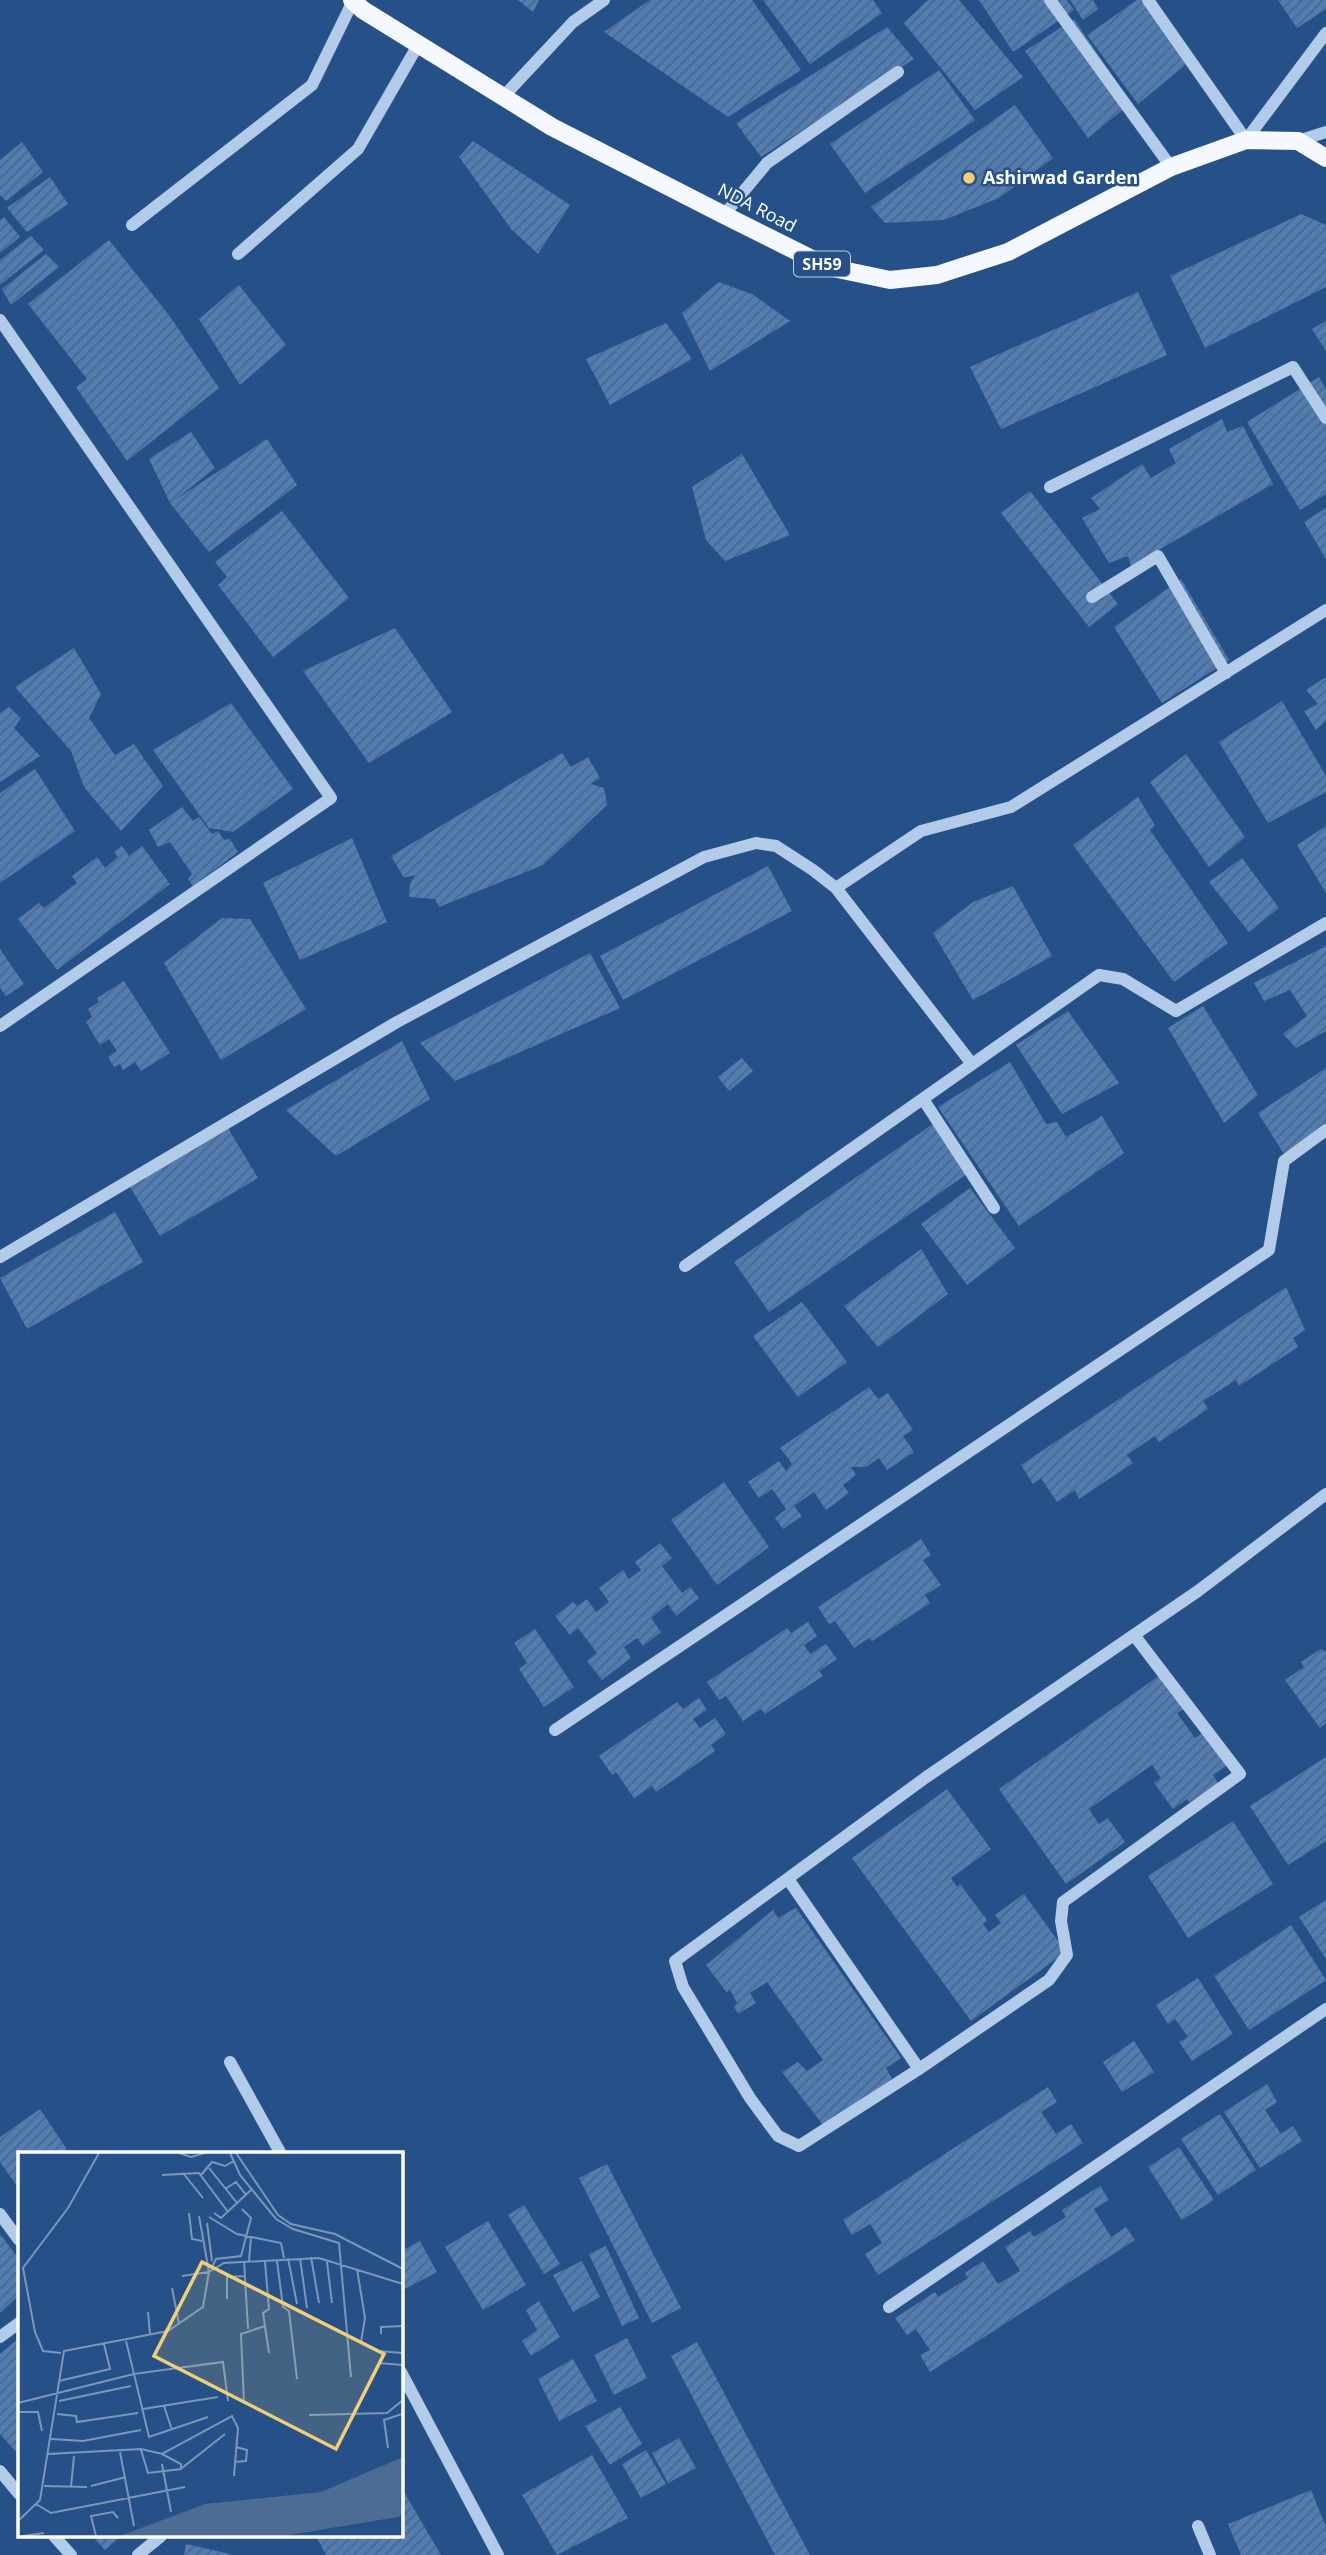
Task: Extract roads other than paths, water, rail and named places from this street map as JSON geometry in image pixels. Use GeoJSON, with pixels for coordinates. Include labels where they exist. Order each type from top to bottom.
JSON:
{"type":"FeatureCollection","features":[{"type":"Feature","properties":{"kind":"main road","name":"NDA Road"},"geometry":{"type":"LineString","coordinates":[[353,0],[363,10],[552,127],[828,267],[890,280],[937,275],[1008,252],[1171,167],[1245,140],[1298,141]]}},
{"type":"Feature","properties":{"kind":"main road"},"geometry":{"type":"LineString","coordinates":[[1298,141],[1326,158]]}},
{"type":"Feature","properties":{"kind":"street"},"geometry":{"type":"LineString","coordinates":[[132,225],[312,85],[353,0]]}},
{"type":"Feature","properties":{"kind":"street"},"geometry":{"type":"LineString","coordinates":[[503,97],[573,22],[604,0]]}},
{"type":"Feature","properties":{"kind":"street"},"geometry":{"type":"LineString","coordinates":[[1050,0],[1171,167]]}},
{"type":"Feature","properties":{"kind":"street"},"geometry":{"type":"LineString","coordinates":[[1148,0],[1245,140],[1326,33]]}},
{"type":"Feature","properties":{"kind":"street"},"geometry":{"type":"LineString","coordinates":[[238,254],[358,149],[418,45]]}},
{"type":"Feature","properties":{"kind":"street"},"geometry":{"type":"LineString","coordinates":[[724,215],[767,163],[898,72]]}},
{"type":"Feature","properties":{"kind":"street"},"geometry":{"type":"LineString","coordinates":[[1298,141],[1326,132]]}},
{"type":"Feature","properties":{"kind":"street"},"geometry":{"type":"LineString","coordinates":[[0,320],[331,798],[0,1026]]}},
{"type":"Feature","properties":{"kind":"street"},"geometry":{"type":"LineString","coordinates":[[1050,487],[1293,367],[1326,418]]}},
{"type":"Feature","properties":{"kind":"street"},"geometry":{"type":"LineString","coordinates":[[1092,597],[1158,556],[1226,673]]}},
{"type":"Feature","properties":{"kind":"street"},"geometry":{"type":"LineString","coordinates":[[836,888],[921,831],[1011,807],[1326,610]]}},
{"type":"Feature","properties":{"kind":"street"},"geometry":{"type":"LineString","coordinates":[[0,1257],[397,1022],[704,857],[738,846],[756,843],[776,846],[836,888],[972,1064]]}},
{"type":"Feature","properties":{"kind":"street"},"geometry":{"type":"LineString","coordinates":[[685,1266],[1099,975],[1123,979],[1176,1011],[1326,923]]}},
{"type":"Feature","properties":{"kind":"street"},"geometry":{"type":"LineString","coordinates":[[923,1099],[994,1208]]}},
{"type":"Feature","properties":{"kind":"street"},"geometry":{"type":"LineString","coordinates":[[555,1730],[1269,1250],[1284,1161],[1326,1130]]}},
{"type":"Feature","properties":{"kind":"street"},"geometry":{"type":"LineString","coordinates":[[1134,1635],[1240,1774],[1063,1902],[1061,1922],[1067,1955],[1049,1980],[799,2146],[778,2136],[750,2098],[683,1987],[675,1961],[925,1778],[1198,1591],[1326,1494]]}},
{"type":"Feature","properties":{"kind":"street"},"geometry":{"type":"LineString","coordinates":[[788,1879],[919,2068]]}},
{"type":"Feature","properties":{"kind":"street"},"geometry":{"type":"LineString","coordinates":[[889,2307],[1326,2009]]}},
{"type":"Feature","properties":{"kind":"street"},"geometry":{"type":"LineString","coordinates":[[230,2062],[280,2152]]}},
{"type":"Feature","properties":{"kind":"street"},"geometry":{"type":"LineString","coordinates":[[0,2214],[18,2239]]}},
{"type":"Feature","properties":{"kind":"street"},"geometry":{"type":"LineString","coordinates":[[0,2337],[18,2324]]}},
{"type":"Feature","properties":{"kind":"street"},"geometry":{"type":"LineString","coordinates":[[402,2374],[498,2555]]}},
{"type":"Feature","properties":{"kind":"street"},"geometry":{"type":"LineString","coordinates":[[0,2471],[18,2493]]}},
{"type":"Feature","properties":{"kind":"street"},"geometry":{"type":"LineString","coordinates":[[1198,2526],[1210,2555]]}},
{"type":"Feature","properties":{"kind":"street"},"geometry":{"type":"LineString","coordinates":[[56,2538],[71,2555]]}},
{"type":"Feature","properties":{"kind":"street"},"geometry":{"type":"LineString","coordinates":[[138,2555],[159,2538]]}},
{"type":"Feature","properties":{"kind":"place","name":"Ashirwad Garden"},"geometry":{"type":"Point","coordinates":[969,178]}}]}
